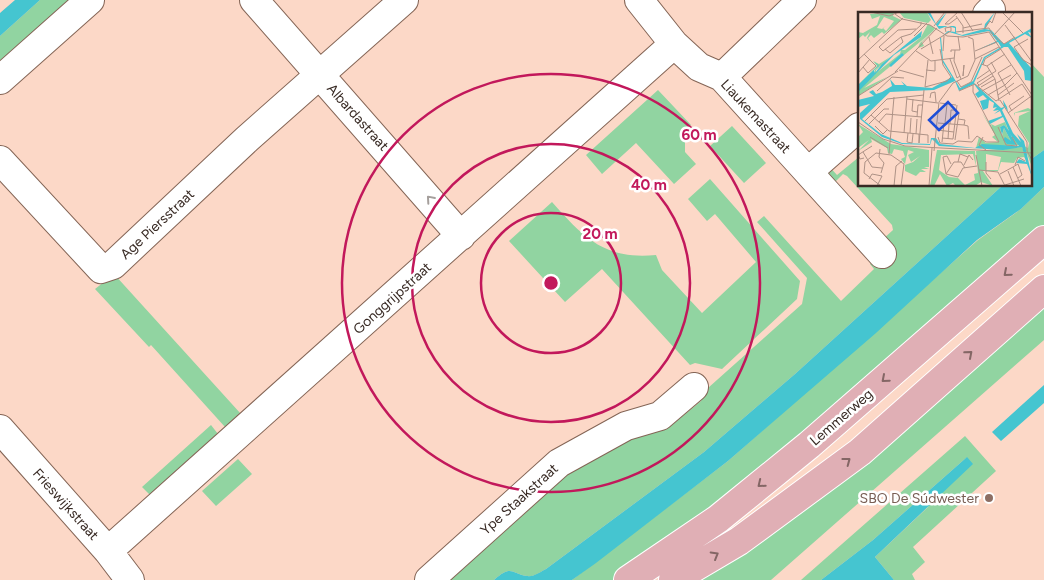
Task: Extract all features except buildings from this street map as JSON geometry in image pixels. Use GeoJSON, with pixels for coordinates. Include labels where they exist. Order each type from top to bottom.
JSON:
{"type":"FeatureCollection","features":[{"type":"Feature","properties":{"kind":"main road","name":"Lemmerweg"},"geometry":{"type":"LineString","coordinates":[[628,580],[718,519],[801,451],[1044,240]]}},
{"type":"Feature","properties":{"kind":"main road"},"geometry":{"type":"LineString","coordinates":[[673,580],[739,541],[860,452],[1044,289]]}},
{"type":"Feature","properties":{"kind":"street"},"geometry":{"type":"LineString","coordinates":[[0,80],[90,0]]}},
{"type":"Feature","properties":{"kind":"street","name":"Albardastraat"},"geometry":{"type":"LineString","coordinates":[[254,0],[461,236]]}},
{"type":"Feature","properties":{"kind":"street"},"geometry":{"type":"LineString","coordinates":[[321,76],[404,0]]}},
{"type":"Feature","properties":{"kind":"street","name":"Liaukemastraat"},"geometry":{"type":"LineString","coordinates":[[639,0],[674,44],[699,67],[722,77],[882,254]]}},
{"type":"Feature","properties":{"kind":"street"},"geometry":{"type":"LineString","coordinates":[[722,77],[802,0]]}},
{"type":"Feature","properties":{"kind":"street","name":"Gonggrijpstraat"},"geometry":{"type":"LineString","coordinates":[[108,551],[674,44]]}},
{"type":"Feature","properties":{"kind":"street","name":"Age Piersstraat"},"geometry":{"type":"LineString","coordinates":[[0,160],[101,269],[113,265],[247,139],[321,76]]}},
{"type":"Feature","properties":{"kind":"street"},"geometry":{"type":"LineString","coordinates":[[808,172],[858,128]]}},
{"type":"Feature","properties":{"kind":"street","name":"Ype Staakstraat"},"geometry":{"type":"LineString","coordinates":[[430,580],[559,463],[626,426],[660,416],[694,387]]}},
{"type":"Feature","properties":{"kind":"street","name":"Frieswijkstraat"},"geometry":{"type":"LineString","coordinates":[[0,429],[108,551],[130,580]]}},
{"type":"Feature","properties":{"kind":"green space"},"geometry":{"type":"Polygon","coordinates":[[[40,0],[75,0],[0,67],[0,36],[40,0]]]}},
{"type":"Feature","properties":{"kind":"green space"},"geometry":{"type":"Polygon","coordinates":[[[1032,64],[1044,77],[1044,150],[1032,159],[1032,64]]]}},
{"type":"Feature","properties":{"kind":"green space"},"geometry":{"type":"Polygon","coordinates":[[[658,90],[691,125],[685,132],[685,152],[696,164],[674,184],[636,143],[602,174],[586,155],[658,90]]]}},
{"type":"Feature","properties":{"kind":"green space"},"geometry":{"type":"Polygon","coordinates":[[[732,126],[766,163],[744,183],[710,146],[732,126]]]}},
{"type":"Feature","properties":{"kind":"green space"},"geometry":{"type":"Polygon","coordinates":[[[858,158],[858,186],[1002,186],[795,374],[704,452],[546,569],[532,576],[508,571],[494,580],[444,580],[567,469],[628,434],[667,429],[701,401],[708,388],[802,304],[807,278],[757,222],[764,216],[841,301],[874,269],[870,264],[876,259],[882,240],[893,230],[892,225],[847,176],[843,174],[832,185],[824,176],[826,163],[837,175],[858,158]]]}},
{"type":"Feature","properties":{"kind":"green space"},"geometry":{"type":"Polygon","coordinates":[[[710,179],[800,281],[797,299],[722,369],[695,363],[690,365],[602,269],[565,302],[509,241],[552,202],[575,226],[597,244],[623,254],[638,256],[656,255],[662,270],[702,313],[756,262],[715,214],[707,221],[688,199],[710,179]]]}},
{"type":"Feature","properties":{"kind":"green space"},"geometry":{"type":"Polygon","coordinates":[[[1044,187],[1044,231],[825,424],[616,580],[572,580],[728,461],[978,240],[1021,209],[1044,187]]]}},
{"type":"Feature","properties":{"kind":"green space"},"geometry":{"type":"Polygon","coordinates":[[[114,274],[241,414],[225,427],[151,345],[149,347],[95,289],[114,274]]]}},
{"type":"Feature","properties":{"kind":"green space"},"geometry":{"type":"Polygon","coordinates":[[[1044,297],[1044,340],[771,580],[696,580],[1044,297]]]}},
{"type":"Feature","properties":{"kind":"green space"},"geometry":{"type":"Polygon","coordinates":[[[211,425],[218,434],[150,495],[142,487],[211,425]]]}},
{"type":"Feature","properties":{"kind":"green space"},"geometry":{"type":"Polygon","coordinates":[[[965,436],[996,471],[913,547],[925,562],[912,574],[915,580],[894,580],[875,557],[927,508],[967,457],[873,540],[821,580],[801,580],[965,436]]]}},
{"type":"Feature","properties":{"kind":"green space"},"geometry":{"type":"Polygon","coordinates":[[[238,459],[252,474],[216,506],[202,491],[238,459]]]}},
{"type":"Feature","properties":{"kind":"water"},"geometry":{"type":"Polygon","coordinates":[[[15,0],[40,0],[0,36],[0,13],[15,0]]]}},
{"type":"Feature","properties":{"kind":"water"},"geometry":{"type":"Polygon","coordinates":[[[1044,150],[1044,187],[1021,209],[977,240],[876,333],[728,461],[572,580],[494,580],[508,571],[530,576],[546,569],[704,452],[795,374],[1002,186],[1032,186],[1032,159],[1044,150]]]}},
{"type":"Feature","properties":{"kind":"water"},"geometry":{"type":"Polygon","coordinates":[[[1044,385],[1044,403],[1001,441],[992,432],[1044,385]]]}},
{"type":"Feature","properties":{"kind":"water"},"geometry":{"type":"Polygon","coordinates":[[[967,457],[973,464],[875,557],[894,580],[821,580],[873,540],[967,457]]]}},
{"type":"Feature","properties":{"kind":"place","name":"SBO De Súdwester"},"geometry":{"type":"Point","coordinates":[989,498]}}]}
